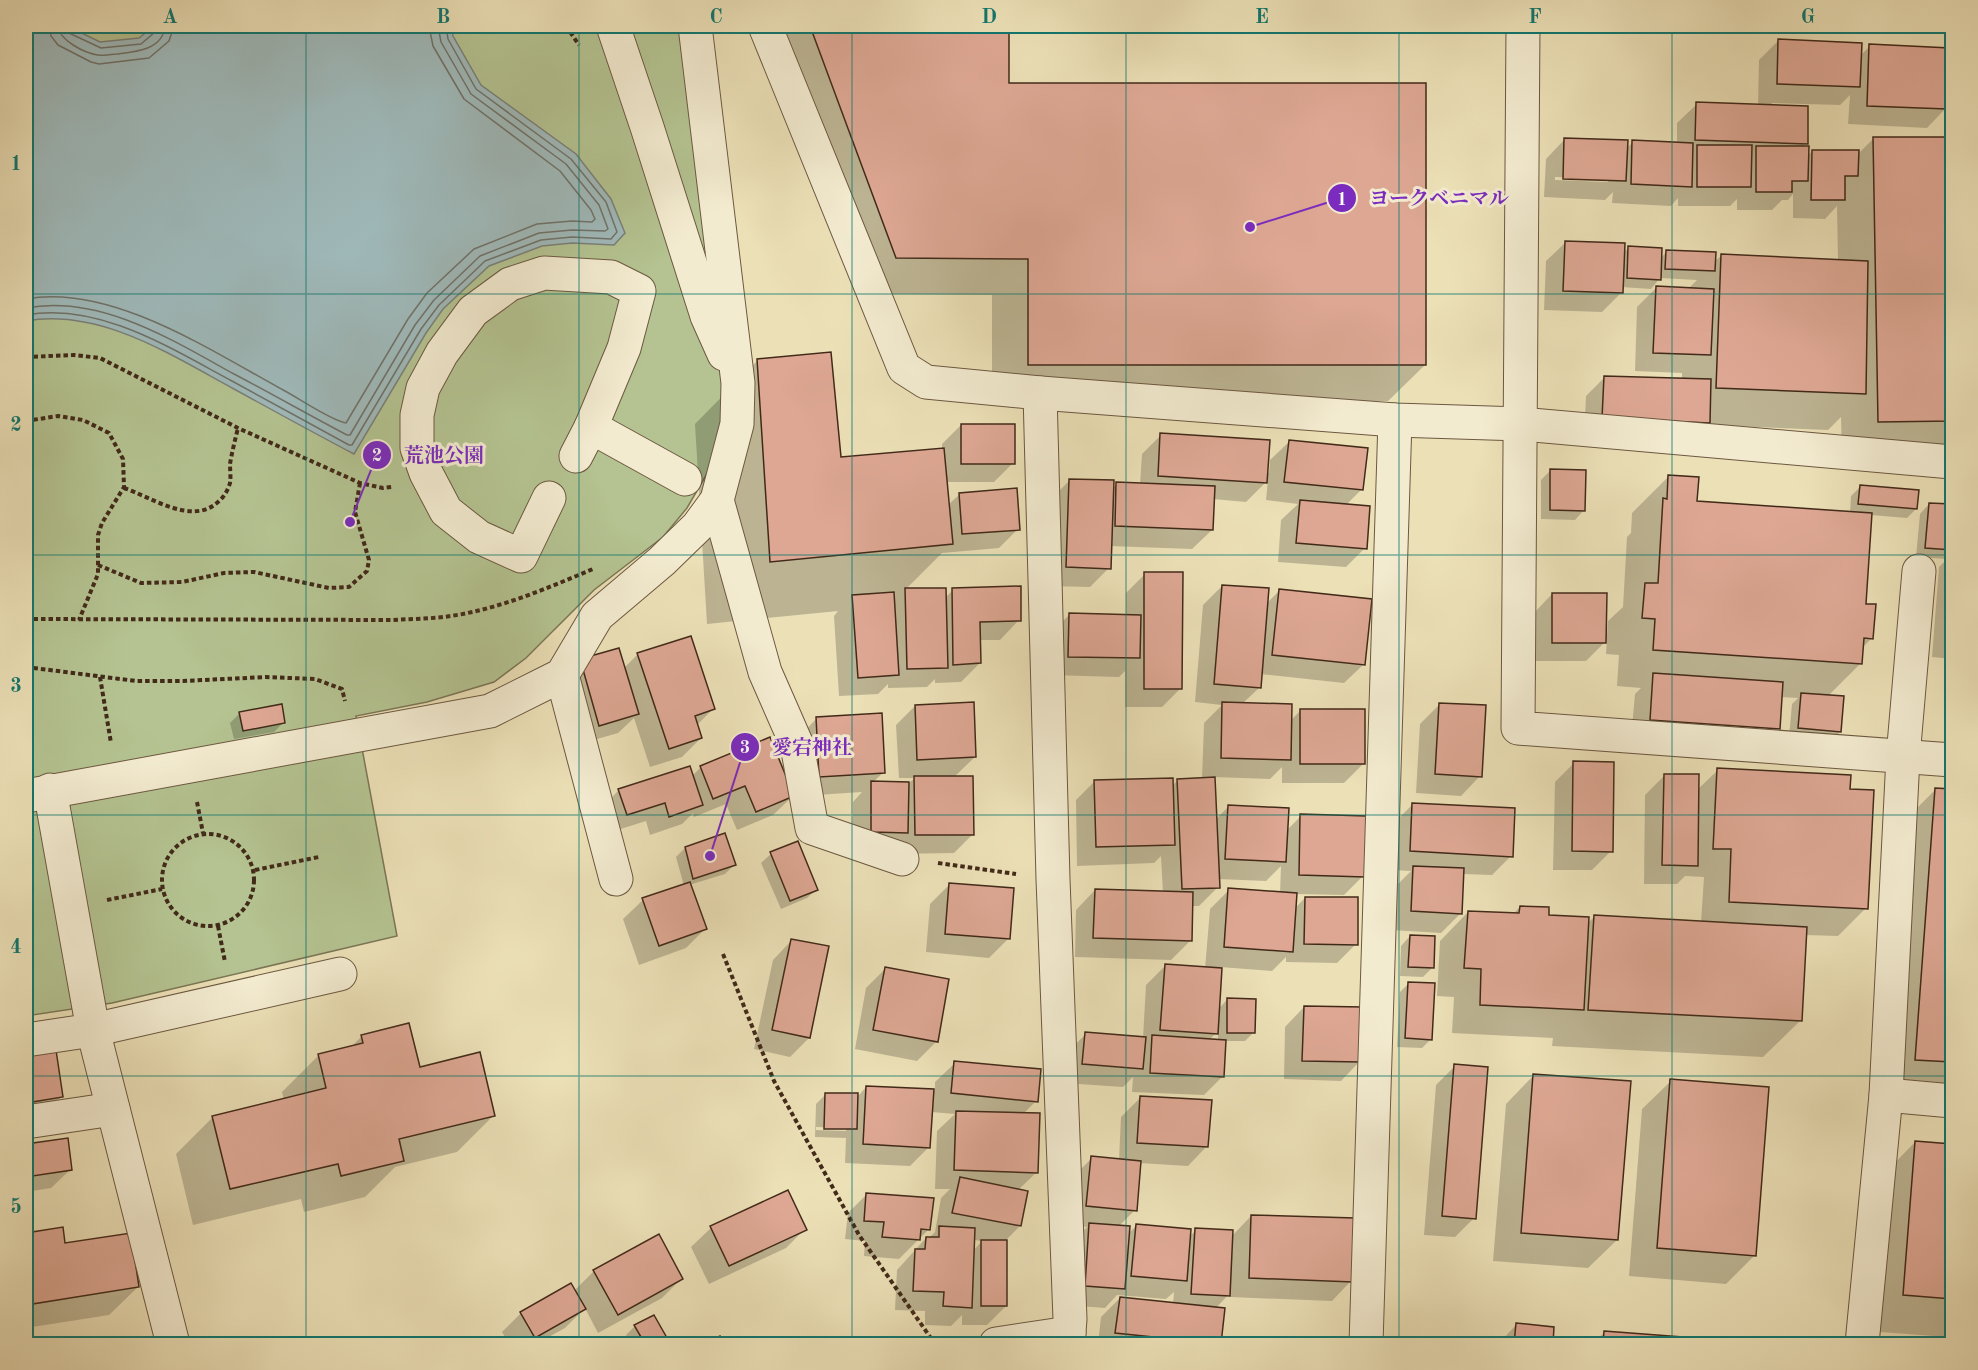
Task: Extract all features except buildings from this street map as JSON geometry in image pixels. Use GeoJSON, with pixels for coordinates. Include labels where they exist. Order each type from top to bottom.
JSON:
{"type":"FeatureCollection","features":[{"type":"Feature","properties":{"kind":"street"},"geometry":{"type":"LineString","coordinates":[[613,26],[707,315],[738,383]]}},
{"type":"Feature","properties":{"kind":"street"},"geometry":{"type":"LineString","coordinates":[[173,1344],[93,1029],[71,907],[38,793],[490,711],[562,675],[597,616],[662,561],[698,526],[717,500],[737,424],[738,383],[695,26]]}},
{"type":"Feature","properties":{"kind":"street"},"geometry":{"type":"LineString","coordinates":[[765,26],[904,368],[926,382],[1395,420],[1521,424],[1953,462]]}},
{"type":"Feature","properties":{"kind":"street"},"geometry":{"type":"LineString","coordinates":[[1523,26],[1518,728],[1953,760]]}},
{"type":"Feature","properties":{"kind":"street"},"geometry":{"type":"LineString","coordinates":[[549,498],[521,556],[479,537],[446,511],[417,448],[417,415],[423,388],[442,353],[474,311],[510,284],[544,273],[611,277],[639,291],[624,348],[591,427],[576,456]]}},
{"type":"Feature","properties":{"kind":"street"},"geometry":{"type":"LineString","coordinates":[[996,1344],[1068,1339],[1040,393]]}},
{"type":"Feature","properties":{"kind":"street"},"geometry":{"type":"LineString","coordinates":[[1366,1344],[1395,420]]}},
{"type":"Feature","properties":{"kind":"street"},"geometry":{"type":"LineString","coordinates":[[591,427],[685,478]]}},
{"type":"Feature","properties":{"kind":"street"},"geometry":{"type":"LineString","coordinates":[[717,500],[765,672],[797,745],[812,828],[902,859]]}},
{"type":"Feature","properties":{"kind":"street"},"geometry":{"type":"LineString","coordinates":[[1862,1344],[1886,1095],[1903,757],[1919,571]]}},
{"type":"Feature","properties":{"kind":"street"},"geometry":{"type":"LineString","coordinates":[[562,675],[616,879]]}},
{"type":"Feature","properties":{"kind":"street"},"geometry":{"type":"LineString","coordinates":[[26,1040],[93,1029],[340,974]]}},
{"type":"Feature","properties":{"kind":"street"},"geometry":{"type":"LineString","coordinates":[[1886,1095],[1953,1101]]}},
{"type":"Feature","properties":{"kind":"street"},"geometry":{"type":"LineString","coordinates":[[26,1122],[113,1109]]}},
{"type":"Feature","properties":{"kind":"path"},"geometry":{"type":"LineString","coordinates":[[26,357],[74,355],[100,358],[238,428],[360,483],[383,488],[432,483]]}},
{"type":"Feature","properties":{"kind":"path"},"geometry":{"type":"LineString","coordinates":[[26,422],[58,416],[83,420],[109,433],[123,459],[124,488],[100,529],[98,574],[79,620]]}},
{"type":"Feature","properties":{"kind":"path"},"geometry":{"type":"LineString","coordinates":[[124,488],[170,507],[193,512],[211,508],[224,497],[230,483],[230,464],[238,428]]}},
{"type":"Feature","properties":{"kind":"path"},"geometry":{"type":"LineString","coordinates":[[98,565],[141,583],[182,582],[224,573],[254,572],[329,588],[349,587],[367,571],[369,560],[355,512],[360,483]]}},
{"type":"Feature","properties":{"kind":"path"},"geometry":{"type":"LineString","coordinates":[[26,620],[392,620],[444,617],[481,609],[545,589],[599,566]]}},
{"type":"Feature","properties":{"kind":"path"},"geometry":{"type":"LineString","coordinates":[[26,667],[136,681],[266,677],[315,679],[342,689],[354,737]]}},
{"type":"Feature","properties":{"kind":"path"},"geometry":{"type":"LineString","coordinates":[[100,677],[117,779]]}},
{"type":"Feature","properties":{"kind":"path"},"geometry":{"type":"LineString","coordinates":[[199,833],[218,833],[234,841],[248,854],[255,870],[255,889],[248,906],[234,919],[218,925],[199,925],[182,919],[169,906],[162,889],[162,870],[169,854],[182,841],[199,833]]}},
{"type":"Feature","properties":{"kind":"path"},"geometry":{"type":"LineString","coordinates":[[255,870],[319,857]]}},
{"type":"Feature","properties":{"kind":"path"},"geometry":{"type":"LineString","coordinates":[[902,859],[1053,879]]}},
{"type":"Feature","properties":{"kind":"path"},"geometry":{"type":"LineString","coordinates":[[71,907],[162,889]]}},
{"type":"Feature","properties":{"kind":"path"},"geometry":{"type":"LineString","coordinates":[[723,954],[774,1081],[859,1235],[935,1344]]}},
{"type":"Feature","properties":{"kind":"green space"},"geometry":{"type":"Polygon","coordinates":[[[26,26],[679,26],[727,309],[720,435],[708,472],[687,508],[663,537],[594,590],[526,658],[494,682],[427,702],[356,716],[397,936],[112,1003],[26,1016],[26,26]]]}},
{"type":"Feature","properties":{"kind":"water"},"geometry":{"type":"Polygon","coordinates":[[[26,26],[67,26],[100,42],[139,38],[154,26],[451,26],[453,36],[481,85],[576,154],[611,199],[625,233],[614,245],[572,243],[542,246],[489,266],[443,309],[426,333],[354,454],[185,362],[134,337],[81,321],[54,319],[26,321],[26,26]]]}},
{"type":"Feature","properties":{"kind":"place","name":"ヨークベニマル"},"geometry":{"type":"Point","coordinates":[1250,227]}},
{"type":"Feature","properties":{"kind":"place","name":"荒池公園"},"geometry":{"type":"Point","coordinates":[350,522]}},
{"type":"Feature","properties":{"kind":"place","name":"愛宕神社"},"geometry":{"type":"Point","coordinates":[710,856]}}]}
